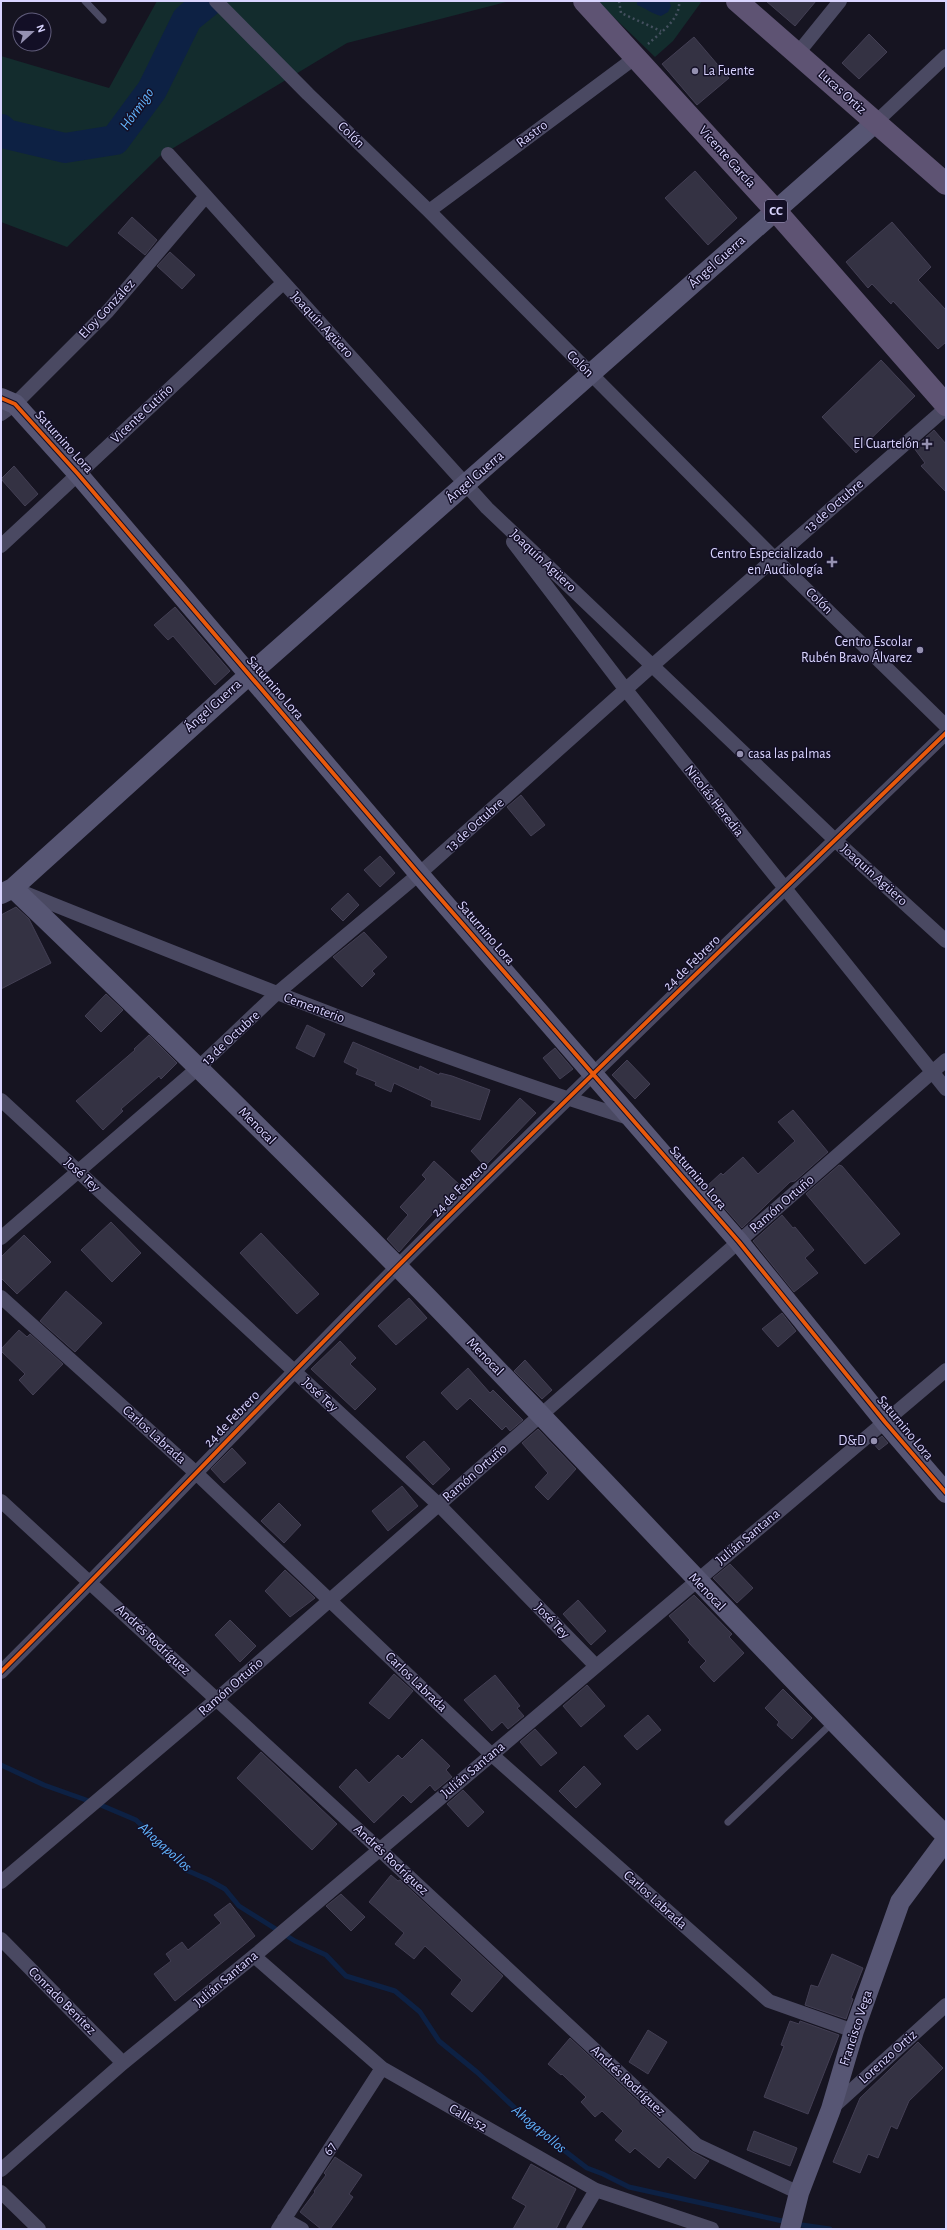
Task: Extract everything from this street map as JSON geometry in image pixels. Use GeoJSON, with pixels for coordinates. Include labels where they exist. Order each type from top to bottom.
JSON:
{"type":"FeatureCollection","features":[{"type":"Feature","properties":{"kind":"main road","name":"Vicente García"},"geometry":{"type":"LineString","coordinates":[[584,1],[776,210],[946,405]]}},
{"type":"Feature","properties":{"kind":"main road","name":"Lucas Ortiz"},"geometry":{"type":"LineString","coordinates":[[738,1],[946,184]]}},
{"type":"Feature","properties":{"kind":"street","name":"Colón"},"geometry":{"type":"LineString","coordinates":[[216,1],[429,210],[774,558],[946,726]]}},
{"type":"Feature","properties":{"kind":"street"},"geometry":{"type":"LineString","coordinates":[[798,53],[840,1]]}},
{"type":"Feature","properties":{"kind":"street","name":"Rastro"},"geometry":{"type":"LineString","coordinates":[[429,210],[636,56]]}},
{"type":"Feature","properties":{"kind":"street","name":"Ángel Guerra"},"geometry":{"type":"LineString","coordinates":[[5,889],[591,375],[876,122],[946,56]]}},
{"type":"Feature","properties":{"kind":"street","name":"Joaquín Agüero"},"geometry":{"type":"LineString","coordinates":[[168,154],[283,283],[467,484],[487,508],[835,840],[946,941]]}},
{"type":"Feature","properties":{"kind":"street","name":"Eloy González"},"geometry":{"type":"LineString","coordinates":[[6,405],[108,311],[206,196]]}},
{"type":"Feature","properties":{"kind":"street","name":"Vicente Cutiño"},"geometry":{"type":"LineString","coordinates":[[1,546],[283,283]]}},
{"type":"Feature","properties":{"kind":"street","name":"Saturnino Lora"},"geometry":{"type":"LineString","coordinates":[[6,405],[78,474],[419,874],[594,1073],[739,1242],[885,1422],[946,1492]]}},
{"type":"Feature","properties":{"kind":"street","name":"13 de Octubre"},"geometry":{"type":"LineString","coordinates":[[1,1238],[77,1171],[199,1068],[276,994],[419,874],[774,558],[946,408]]}},
{"type":"Feature","properties":{"kind":"street","name":"Nicolás Heredia"},"geometry":{"type":"LineString","coordinates":[[487,508],[626,690],[784,889],[946,1089]]}},
{"type":"Feature","properties":{"kind":"street","name":"24 de Febrero"},"geometry":{"type":"LineString","coordinates":[[1,1672],[90,1583],[195,1472],[567,1099],[946,733]]}},
{"type":"Feature","properties":{"kind":"street","name":"Cementerio"},"geometry":{"type":"LineString","coordinates":[[5,889],[276,994],[567,1099],[632,1119]]}},
{"type":"Feature","properties":{"kind":"street","name":"Menocal"},"geometry":{"type":"LineString","coordinates":[[5,889],[199,1068],[398,1267],[541,1415],[696,1581],[832,1723],[946,1836]]}},
{"type":"Feature","properties":{"kind":"street","name":"Ramón Ortuño"},"geometry":{"type":"LineString","coordinates":[[1,1882],[217,1699],[331,1600],[946,1060]]}},
{"type":"Feature","properties":{"kind":"street","name":"José Tey"},"geometry":{"type":"LineString","coordinates":[[1,1100],[439,1505],[596,1666]]}},
{"type":"Feature","properties":{"kind":"street","name":"Carlos Labrada"},"geometry":{"type":"LineString","coordinates":[[1,1297],[195,1472],[491,1754],[769,2002],[854,2031]]}},
{"type":"Feature","properties":{"kind":"street","name":"Julián Santana"},"geometry":{"type":"LineString","coordinates":[[1,2170],[123,2063],[254,1956],[946,1370]]}},
{"type":"Feature","properties":{"kind":"street","name":"Andrés Rodríguez"},"geometry":{"type":"LineString","coordinates":[[1,1501],[217,1699],[697,2145],[798,2196]]}},
{"type":"Feature","properties":{"kind":"street","name":"Francisco Vega"},"geometry":{"type":"LineString","coordinates":[[790,2229],[798,2196],[831,2108],[854,2031],[900,1902],[946,1840]]}},
{"type":"Feature","properties":{"kind":"street","name":"Conrado Benítez"},"geometry":{"type":"LineString","coordinates":[[1,1939],[123,2063]]}},
{"type":"Feature","properties":{"kind":"street","name":"Calle 52"},"geometry":{"type":"LineString","coordinates":[[254,1956],[382,2068],[596,2190],[712,2229]]}},
{"type":"Feature","properties":{"kind":"street","name":"Lorenzo Ortiz"},"geometry":{"type":"LineString","coordinates":[[831,2108],[946,2005]]}},
{"type":"Feature","properties":{"kind":"street","name":"67"},"geometry":{"type":"LineString","coordinates":[[281,2224],[382,2068]]}},
{"type":"Feature","properties":{"kind":"street"},"geometry":{"type":"LineString","coordinates":[[573,2229],[596,2190]]}},
{"type":"Feature","properties":{"kind":"street"},"geometry":{"type":"LineString","coordinates":[[1,2192],[39,2229]]}},
{"type":"Feature","properties":{"kind":"street"},"geometry":{"type":"LineString","coordinates":[[281,2224],[302,2229]]}},
{"type":"Feature","properties":{"kind":"lane"},"geometry":{"type":"LineString","coordinates":[[85,1],[103,20]]}},
{"type":"Feature","properties":{"kind":"lane"},"geometry":{"type":"LineString","coordinates":[[728,1822],[832,1723]]}},
{"type":"Feature","properties":{"kind":"path"},"geometry":{"type":"LineString","coordinates":[[619,1],[622,13],[661,31]]}},
{"type":"Feature","properties":{"kind":"path"},"geometry":{"type":"LineString","coordinates":[[636,56],[676,17],[680,6],[679,1]]}},
{"type":"Feature","properties":{"kind":"green space"},"geometry":{"type":"Polygon","coordinates":[[[157,1],[510,1],[347,43],[160,156],[67,247],[1,222],[1,56],[109,88],[157,1]]]}},
{"type":"Feature","properties":{"kind":"green space"},"geometry":{"type":"Polygon","coordinates":[[[597,1],[702,1],[673,41],[655,57],[597,1]]]}},
{"type":"Feature","properties":{"kind":"water"},"geometry":{"type":"Polygon","coordinates":[[[637,1],[669,1],[671,6],[668,12],[661,16],[637,5],[637,1]]]}},
{"type":"Feature","properties":{"kind":"building"},"geometry":{"type":"Polygon","coordinates":[[[766,1],[816,1],[795,26],[766,1]]]}},
{"type":"Feature","properties":{"kind":"building"},"geometry":{"type":"Polygon","coordinates":[[[869,34],[887,52],[859,79],[842,63],[869,34]]]}},
{"type":"Feature","properties":{"kind":"building","name":"La Fuente"},"geometry":{"type":"Polygon","coordinates":[[[694,37],[729,78],[697,105],[662,64],[694,37]]]}},
{"type":"Feature","properties":{"kind":"building"},"geometry":{"type":"Polygon","coordinates":[[[695,171],[737,218],[708,245],[665,198],[695,171]]]}},
{"type":"Feature","properties":{"kind":"building"},"geometry":{"type":"Polygon","coordinates":[[[132,217],[157,240],[145,255],[118,233],[132,217]]]}},
{"type":"Feature","properties":{"kind":"building"},"geometry":{"type":"Polygon","coordinates":[[[892,222],[931,267],[918,280],[946,310],[946,342],[938,349],[893,301],[891,304],[872,284],[868,288],[846,262],[892,222]]]}},
{"type":"Feature","properties":{"kind":"building"},"geometry":{"type":"Polygon","coordinates":[[[170,252],[195,275],[182,289],[157,266],[170,252]]]}},
{"type":"Feature","properties":{"kind":"building"},"geometry":{"type":"Polygon","coordinates":[[[881,360],[915,396],[856,453],[822,417],[881,360]]]}},
{"type":"Feature","properties":{"kind":"building"},"geometry":{"type":"Polygon","coordinates":[[[934,430],[946,444],[946,492],[921,466],[925,463],[914,448],[934,430]]]}},
{"type":"Feature","properties":{"kind":"building"},"geometry":{"type":"Polygon","coordinates":[[[14,466],[38,494],[25,506],[1,479],[14,466]]]}},
{"type":"Feature","properties":{"kind":"building"},"geometry":{"type":"Polygon","coordinates":[[[175,607],[230,671],[215,685],[173,636],[168,640],[154,625],[175,607]]]}},
{"type":"Feature","properties":{"kind":"building"},"geometry":{"type":"Polygon","coordinates":[[[521,795],[545,825],[531,836],[507,807],[521,795]]]}},
{"type":"Feature","properties":{"kind":"building"},"geometry":{"type":"Polygon","coordinates":[[[380,856],[395,873],[380,887],[364,870],[380,856]]]}},
{"type":"Feature","properties":{"kind":"building"},"geometry":{"type":"Polygon","coordinates":[[[348,893],[359,905],[343,921],[331,909],[348,893]]]}},
{"type":"Feature","properties":{"kind":"building"},"geometry":{"type":"Polygon","coordinates":[[[16,907],[29,919],[51,963],[1,989],[1,915],[16,907]]]}},
{"type":"Feature","properties":{"kind":"building"},"geometry":{"type":"Polygon","coordinates":[[[364,932],[387,957],[372,971],[375,974],[362,987],[333,957],[364,932]]]}},
{"type":"Feature","properties":{"kind":"building"},"geometry":{"type":"Polygon","coordinates":[[[106,994],[123,1010],[101,1032],[85,1016],[106,994]]]}},
{"type":"Feature","properties":{"kind":"building"},"geometry":{"type":"Polygon","coordinates":[[[307,1025],[325,1034],[314,1057],[296,1048],[307,1025]]]}},
{"type":"Feature","properties":{"kind":"building"},"geometry":{"type":"Polygon","coordinates":[[[149,1035],[177,1063],[161,1079],[159,1076],[121,1109],[123,1111],[103,1130],[76,1101],[135,1050],[134,1049],[149,1035]]]}},
{"type":"Feature","properties":{"kind":"building"},"geometry":{"type":"Polygon","coordinates":[[[353,1042],[419,1070],[420,1066],[439,1075],[440,1073],[452,1076],[490,1090],[480,1120],[431,1106],[432,1101],[394,1083],[391,1092],[375,1085],[376,1082],[356,1074],[358,1069],[344,1062],[353,1042]]]}},
{"type":"Feature","properties":{"kind":"building"},"geometry":{"type":"Polygon","coordinates":[[[555,1048],[573,1069],[560,1079],[543,1058],[555,1048]]]}},
{"type":"Feature","properties":{"kind":"building"},"geometry":{"type":"Polygon","coordinates":[[[627,1060],[650,1084],[635,1099],[612,1075],[627,1060]]]}},
{"type":"Feature","properties":{"kind":"building"},"geometry":{"type":"Polygon","coordinates":[[[520,1098],[536,1113],[485,1166],[471,1151],[520,1098]]]}},
{"type":"Feature","properties":{"kind":"building"},"geometry":{"type":"Polygon","coordinates":[[[793,1110],[828,1152],[795,1181],[790,1182],[742,1228],[706,1187],[721,1173],[723,1175],[743,1157],[758,1174],[795,1141],[778,1122],[793,1110]]]}},
{"type":"Feature","properties":{"kind":"building"},"geometry":{"type":"Polygon","coordinates":[[[434,1161],[463,1188],[437,1214],[435,1211],[399,1252],[387,1239],[408,1215],[400,1207],[426,1179],[422,1175],[434,1161]]]}},
{"type":"Feature","properties":{"kind":"building"},"geometry":{"type":"Polygon","coordinates":[[[839,1165],[842,1166],[900,1234],[865,1264],[806,1194],[839,1165]]]}},
{"type":"Feature","properties":{"kind":"building"},"geometry":{"type":"Polygon","coordinates":[[[782,1215],[793,1228],[795,1227],[814,1250],[805,1258],[818,1273],[794,1292],[753,1241],[782,1215]]]}},
{"type":"Feature","properties":{"kind":"building"},"geometry":{"type":"Polygon","coordinates":[[[111,1222],[141,1253],[112,1282],[81,1250],[111,1222]]]}},
{"type":"Feature","properties":{"kind":"building"},"geometry":{"type":"Polygon","coordinates":[[[261,1233],[319,1294],[297,1314],[240,1253],[261,1233]]]}},
{"type":"Feature","properties":{"kind":"building"},"geometry":{"type":"Polygon","coordinates":[[[24,1235],[51,1262],[17,1294],[1,1278],[1,1257],[24,1235]]]}},
{"type":"Feature","properties":{"kind":"building"},"geometry":{"type":"Polygon","coordinates":[[[66,1291],[102,1323],[75,1352],[40,1321],[66,1291]]]}},
{"type":"Feature","properties":{"kind":"building"},"geometry":{"type":"Polygon","coordinates":[[[409,1298],[427,1318],[396,1345],[378,1326],[409,1298]]]}},
{"type":"Feature","properties":{"kind":"building"},"geometry":{"type":"Polygon","coordinates":[[[782,1313],[796,1331],[778,1347],[762,1329],[782,1313]]]}},
{"type":"Feature","properties":{"kind":"building"},"geometry":{"type":"Polygon","coordinates":[[[19,1330],[27,1337],[30,1334],[63,1364],[33,1395],[19,1380],[25,1374],[1,1351],[1,1349],[19,1330]]]}},
{"type":"Feature","properties":{"kind":"building"},"geometry":{"type":"Polygon","coordinates":[[[340,1341],[356,1358],[350,1364],[376,1389],[355,1410],[311,1369],[340,1341]]]}},
{"type":"Feature","properties":{"kind":"building"},"geometry":{"type":"Polygon","coordinates":[[[525,1360],[552,1390],[542,1399],[514,1371],[525,1360]]]}},
{"type":"Feature","properties":{"kind":"building"},"geometry":{"type":"Polygon","coordinates":[[[468,1368],[490,1393],[493,1390],[523,1420],[510,1431],[506,1426],[502,1430],[470,1398],[457,1410],[441,1393],[468,1368]]]}},
{"type":"Feature","properties":{"kind":"building"},"geometry":{"type":"Polygon","coordinates":[[[538,1429],[576,1469],[548,1500],[535,1487],[548,1473],[522,1443],[538,1429]]]}},
{"type":"Feature","properties":{"kind":"building"},"geometry":{"type":"Polygon","coordinates":[[[882,1436],[888,1443],[879,1450],[873,1443],[882,1436]]]}},
{"type":"Feature","properties":{"kind":"building"},"geometry":{"type":"Polygon","coordinates":[[[424,1441],[450,1469],[433,1485],[406,1457],[424,1441]]]}},
{"type":"Feature","properties":{"kind":"building"},"geometry":{"type":"Polygon","coordinates":[[[232,1448],[246,1463],[224,1483],[211,1469],[232,1448]]]}},
{"type":"Feature","properties":{"kind":"building"},"geometry":{"type":"Polygon","coordinates":[[[402,1486],[418,1506],[388,1531],[372,1511],[402,1486]]]}},
{"type":"Feature","properties":{"kind":"building"},"geometry":{"type":"Polygon","coordinates":[[[279,1503],[301,1525],[284,1543],[261,1521],[279,1503]]]}},
{"type":"Feature","properties":{"kind":"building"},"geometry":{"type":"Polygon","coordinates":[[[730,1564],[753,1588],[737,1603],[713,1578],[730,1564]]]}},
{"type":"Feature","properties":{"kind":"building"},"geometry":{"type":"Polygon","coordinates":[[[285,1570],[315,1598],[290,1617],[265,1591],[285,1570]]]}},
{"type":"Feature","properties":{"kind":"building"},"geometry":{"type":"Polygon","coordinates":[[[694,1595],[732,1634],[729,1637],[744,1653],[714,1682],[700,1667],[706,1661],[688,1642],[690,1640],[669,1616],[694,1595]]]}},
{"type":"Feature","properties":{"kind":"building"},"geometry":{"type":"Polygon","coordinates":[[[578,1600],[606,1631],[591,1645],[563,1614],[578,1600]]]}},
{"type":"Feature","properties":{"kind":"building"},"geometry":{"type":"Polygon","coordinates":[[[230,1620],[256,1646],[240,1662],[215,1635],[230,1620]]]}},
{"type":"Feature","properties":{"kind":"building"},"geometry":{"type":"Polygon","coordinates":[[[394,1674],[413,1691],[389,1719],[369,1703],[394,1674]]]}},
{"type":"Feature","properties":{"kind":"building"},"geometry":{"type":"Polygon","coordinates":[[[495,1675],[520,1706],[517,1708],[524,1716],[508,1729],[502,1722],[492,1731],[464,1700],[495,1675]]]}},
{"type":"Feature","properties":{"kind":"building"},"geometry":{"type":"Polygon","coordinates":[[[587,1685],[605,1706],[581,1727],[563,1706],[587,1685]]]}},
{"type":"Feature","properties":{"kind":"building"},"geometry":{"type":"Polygon","coordinates":[[[783,1689],[812,1718],[792,1739],[777,1725],[779,1722],[765,1708],[783,1689]]]}},
{"type":"Feature","properties":{"kind":"building"},"geometry":{"type":"Polygon","coordinates":[[[648,1715],[661,1730],[637,1750],[624,1736],[648,1715]]]}},
{"type":"Feature","properties":{"kind":"building"},"geometry":{"type":"Polygon","coordinates":[[[535,1729],[557,1753],[541,1766],[520,1742],[535,1729]]]}},
{"type":"Feature","properties":{"kind":"building"},"geometry":{"type":"Polygon","coordinates":[[[422,1739],[450,1766],[446,1770],[452,1777],[435,1791],[430,1785],[411,1803],[403,1795],[374,1823],[339,1787],[356,1769],[369,1783],[398,1755],[402,1759],[422,1739]]]}},
{"type":"Feature","properties":{"kind":"building"},"geometry":{"type":"Polygon","coordinates":[[[261,1752],[337,1824],[312,1850],[237,1778],[261,1752]]]}},
{"type":"Feature","properties":{"kind":"building"},"geometry":{"type":"Polygon","coordinates":[[[584,1766],[601,1784],[576,1808],[559,1791],[584,1766]]]}},
{"type":"Feature","properties":{"kind":"building"},"geometry":{"type":"Polygon","coordinates":[[[463,1790],[484,1812],[468,1827],[447,1804],[463,1790]]]}},
{"type":"Feature","properties":{"kind":"building"},"geometry":{"type":"Polygon","coordinates":[[[391,1875],[398,1881],[400,1880],[503,1976],[472,2012],[451,1994],[462,1980],[425,1946],[414,1959],[395,1944],[404,1933],[369,1902],[391,1875]]]}},
{"type":"Feature","properties":{"kind":"building"},"geometry":{"type":"Polygon","coordinates":[[[341,1894],[365,1917],[351,1931],[326,1906],[341,1894]]]}},
{"type":"Feature","properties":{"kind":"building"},"geometry":{"type":"Polygon","coordinates":[[[230,1903],[255,1936],[175,2001],[154,1974],[171,1961],[166,1954],[182,1942],[188,1950],[221,1923],[214,1915],[230,1903]]]}},
{"type":"Feature","properties":{"kind":"building"},"geometry":{"type":"Polygon","coordinates":[[[832,1954],[863,1968],[851,1998],[853,1999],[846,2019],[805,2005],[811,1985],[818,1987],[832,1954]]]}},
{"type":"Feature","properties":{"kind":"building"},"geometry":{"type":"Polygon","coordinates":[[[790,2021],[799,2024],[800,2021],[839,2035],[808,2114],[764,2097],[784,2046],[781,2045],[790,2021]]]}},
{"type":"Feature","properties":{"kind":"building"},"geometry":{"type":"Polygon","coordinates":[[[648,2030],[667,2042],[648,2074],[629,2062],[648,2030]]]}},
{"type":"Feature","properties":{"kind":"building"},"geometry":{"type":"Polygon","coordinates":[[[570,2038],[691,2151],[709,2161],[695,2179],[668,2157],[659,2168],[635,2148],[630,2153],[615,2140],[623,2131],[602,2111],[595,2117],[581,2102],[586,2097],[562,2074],[561,2075],[548,2064],[570,2038]]]}},
{"type":"Feature","properties":{"kind":"building"},"geometry":{"type":"Polygon","coordinates":[[[918,2042],[943,2068],[909,2101],[897,2129],[891,2126],[878,2158],[868,2154],[860,2173],[833,2162],[860,2098],[918,2042]]]}},
{"type":"Feature","properties":{"kind":"building"},"geometry":{"type":"Polygon","coordinates":[[[754,2131],[797,2148],[790,2166],[747,2150],[754,2131]]]}},
{"type":"Feature","properties":{"kind":"building"},"geometry":{"type":"Polygon","coordinates":[[[335,2157],[362,2175],[349,2194],[353,2197],[330,2229],[321,2229],[300,2212],[326,2175],[324,2173],[335,2157]]]}},
{"type":"Feature","properties":{"kind":"building"},"geometry":{"type":"Polygon","coordinates":[[[531,2164],[576,2189],[556,2229],[513,2229],[526,2206],[512,2198],[531,2164]]]}},
{"type":"Feature","properties":{"kind":"waterway","name":"Hórmigo"},"geometry":{"type":"LineString","coordinates":[[1,129],[6,134],[65,148],[115,140],[152,90],[187,19],[209,1]]}},
{"type":"Feature","properties":{"kind":"waterway","name":"Ahogapollos"},"geometry":{"type":"LineString","coordinates":[[1,1765],[44,1785],[103,1806],[136,1820],[165,1847],[186,1870],[225,1889],[239,1906],[295,1941],[326,1955],[346,1976],[395,1991],[420,2012],[439,2041],[478,2073],[539,2131],[587,2168],[629,2187],[787,2222]]}},
{"type":"Feature","properties":{"kind":"waterway","name":"Ahogapollos"},"geometry":{"type":"LineString","coordinates":[[795,2224],[830,2229]]}},
{"type":"Feature","properties":{"kind":"cycle path"},"geometry":{"type":"LineString","coordinates":[[1,398],[15,404],[78,474],[419,874],[739,1242],[885,1422],[946,1493]]}},
{"type":"Feature","properties":{"kind":"cycle path"},"geometry":{"type":"LineString","coordinates":[[1,1672],[349,1315],[603,1064],[946,733]]}},
{"type":"Feature","properties":{"kind":"place","name":"La Fuente"},"geometry":{"type":"Point","coordinates":[695,71]}},
{"type":"Feature","properties":{"kind":"place","name":"El Cuartelón"},"geometry":{"type":"Point","coordinates":[927,444]}},
{"type":"Feature","properties":{"kind":"place","name":"Centro Especializado en Audiología"},"geometry":{"type":"Point","coordinates":[832,562]}},
{"type":"Feature","properties":{"kind":"place","name":"Centro Escolar Rubén Bravo Álvarez"},"geometry":{"type":"Point","coordinates":[920,650]}},
{"type":"Feature","properties":{"kind":"place","name":"casa las palmas"},"geometry":{"type":"Point","coordinates":[740,754]}},
{"type":"Feature","properties":{"kind":"place","name":"D&D"},"geometry":{"type":"Point","coordinates":[874,1441]}}]}
